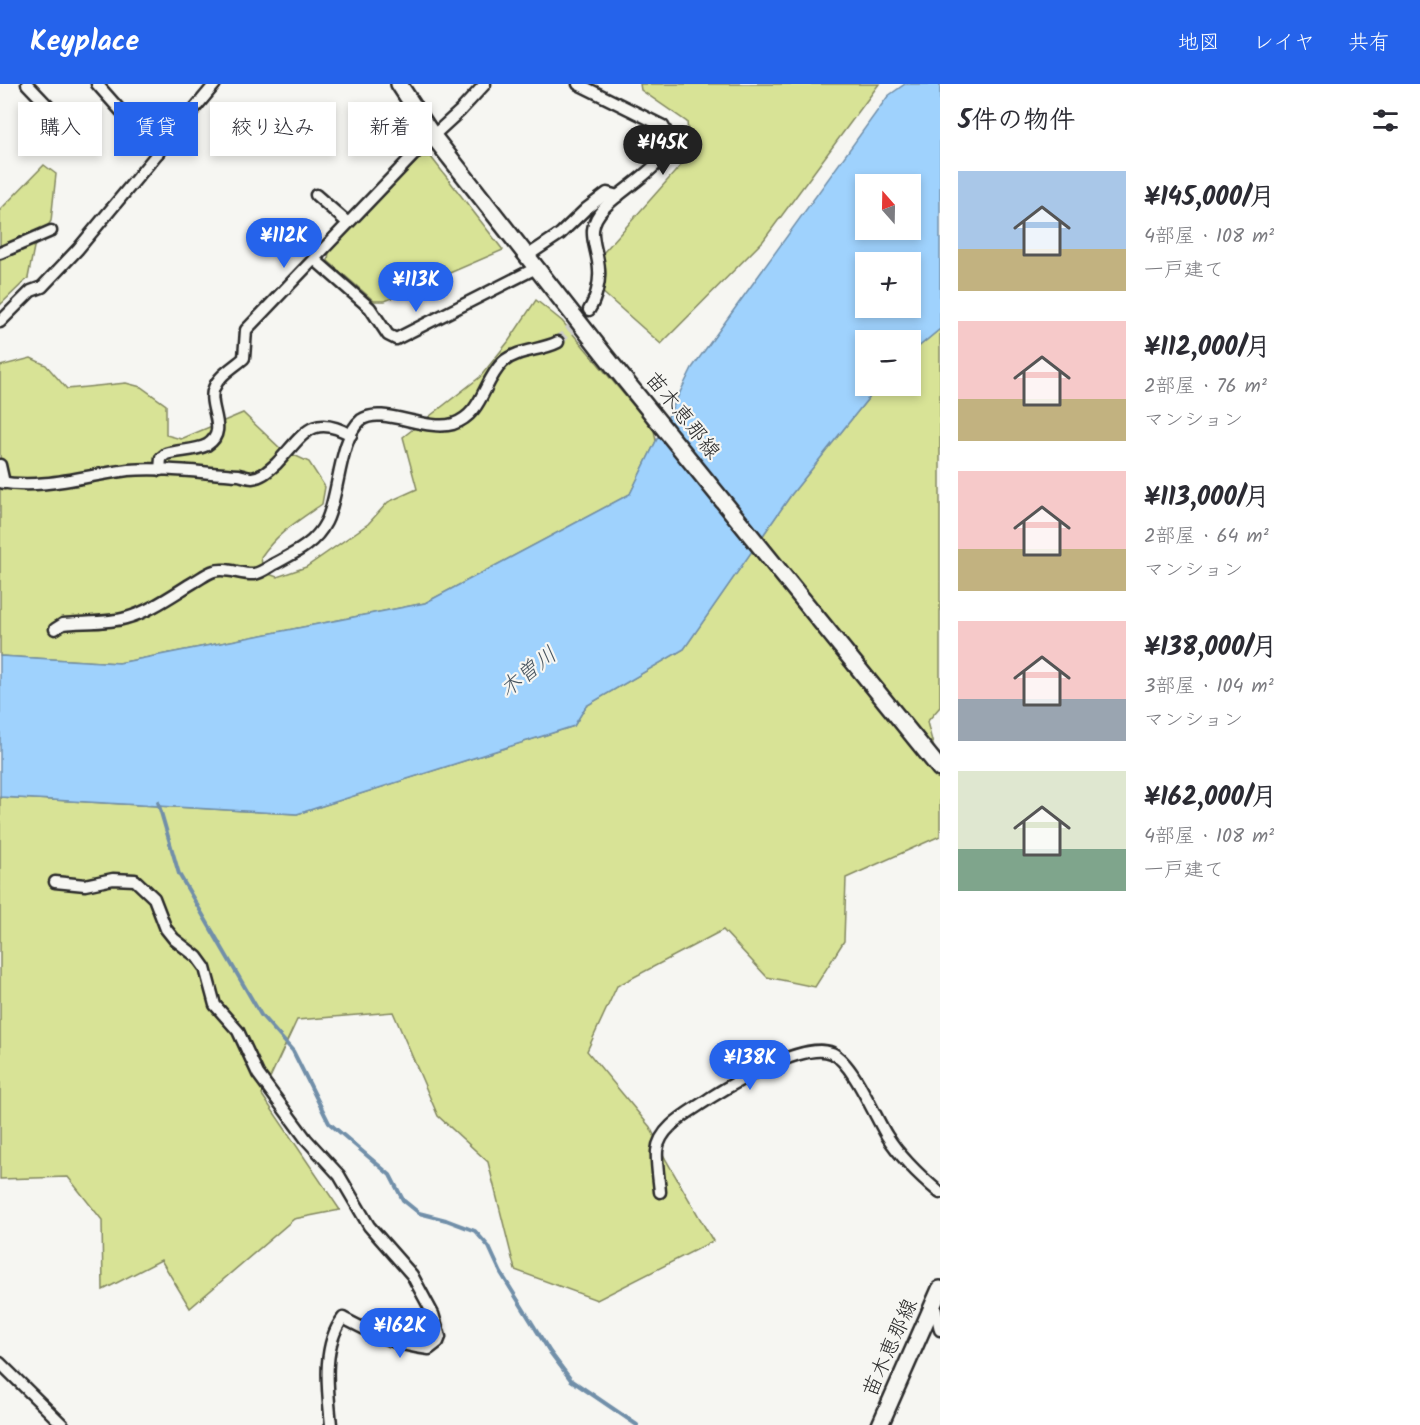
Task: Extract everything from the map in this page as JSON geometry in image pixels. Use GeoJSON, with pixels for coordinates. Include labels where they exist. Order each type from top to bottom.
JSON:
{"type":"FeatureCollection","features":[{"type":"Feature","properties":{"kind":"main road","name":"苗木恵那線"},"geometry":{"type":"LineString","coordinates":[[399,84],[433,136],[531,262],[940,769]]}},
{"type":"Feature","properties":{"kind":"main road","name":"苗木恵那線"},"geometry":{"type":"LineString","coordinates":[[880,1425],[937,1295]]}},
{"type":"Feature","properties":{"kind":"street"},"geometry":{"type":"LineString","coordinates":[[27,84],[44,102]]}},
{"type":"Feature","properties":{"kind":"street"},"geometry":{"type":"LineString","coordinates":[[97,84],[114,103]]}},
{"type":"Feature","properties":{"kind":"street"},"geometry":{"type":"LineString","coordinates":[[198,105],[215,84]]}},
{"type":"Feature","properties":{"kind":"street"},"geometry":{"type":"LineString","coordinates":[[160,470],[162,458],[166,454],[201,447],[209,444],[215,437],[217,430],[212,394],[221,377],[244,358],[246,330],[485,84]]}},
{"type":"Feature","properties":{"kind":"street"},"geometry":{"type":"LineString","coordinates":[[578,84],[663,126],[670,143],[667,150],[648,172],[603,208],[593,227],[592,235],[599,271],[590,310]]}},
{"type":"Feature","properties":{"kind":"street"},"geometry":{"type":"LineString","coordinates":[[0,322],[31,291],[42,287],[78,249],[156,156]]}},
{"type":"Feature","properties":{"kind":"street"},"geometry":{"type":"LineString","coordinates":[[314,259],[370,308],[388,335],[396,339],[531,262],[586,209],[607,193],[618,196]]}},
{"type":"Feature","properties":{"kind":"street"},"geometry":{"type":"LineString","coordinates":[[316,195],[348,223]]}},
{"type":"Feature","properties":{"kind":"street"},"geometry":{"type":"LineString","coordinates":[[0,253],[51,231]]}},
{"type":"Feature","properties":{"kind":"street"},"geometry":{"type":"LineString","coordinates":[[55,629],[63,624],[126,618],[161,602],[215,570],[256,574],[305,547],[318,535],[327,520],[347,445],[356,425],[362,419],[384,415],[438,426],[453,424],[465,418],[477,407],[493,375],[504,361],[520,353],[548,347],[558,342]]}},
{"type":"Feature","properties":{"kind":"street"},"geometry":{"type":"LineString","coordinates":[[0,465],[2,483],[77,480],[131,470],[239,475],[253,478],[264,474],[309,429],[319,424],[338,427],[351,435]]}},
{"type":"Feature","properties":{"kind":"street"},"geometry":{"type":"LineString","coordinates":[[55,882],[85,885],[113,879],[135,880],[154,898],[166,929],[174,939],[197,957],[205,968],[215,1005],[238,1031],[258,1074],[306,1139],[339,1175],[369,1226],[412,1275],[433,1314],[440,1337],[438,1342],[429,1349],[386,1340],[343,1318],[334,1335],[329,1358],[331,1425]]}},
{"type":"Feature","properties":{"kind":"street"},"geometry":{"type":"LineString","coordinates":[[660,1192],[657,1153],[662,1135],[681,1118],[718,1093],[761,1069],[813,1051],[830,1052],[840,1059],[855,1079],[888,1138],[924,1179],[940,1193]]}},
{"type":"Feature","properties":{"kind":"street"},"geometry":{"type":"LineString","coordinates":[[937,1295],[940,1330]]}},
{"type":"Feature","properties":{"kind":"street"},"geometry":{"type":"LineString","coordinates":[[0,1363],[63,1425]]}},
{"type":"Feature","properties":{"kind":"green space"},"geometry":{"type":"Polygon","coordinates":[[[640,84],[879,84],[763,241],[661,344],[600,290],[603,253],[690,155],[687,122],[641,90],[640,84]]]}},
{"type":"Feature","properties":{"kind":"green space"},"geometry":{"type":"Polygon","coordinates":[[[421,157],[431,157],[503,250],[385,301],[374,301],[328,261],[329,251],[421,157]]]}},
{"type":"Feature","properties":{"kind":"green space"},"geometry":{"type":"Polygon","coordinates":[[[44,165],[56,174],[51,221],[34,247],[28,278],[0,305],[0,210],[44,165]]]}},
{"type":"Feature","properties":{"kind":"green space"},"geometry":{"type":"Polygon","coordinates":[[[536,300],[562,321],[654,430],[656,441],[630,494],[425,603],[119,663],[0,656],[0,366],[31,358],[46,365],[67,389],[126,383],[141,387],[166,405],[166,435],[181,439],[243,413],[281,449],[309,462],[325,487],[322,504],[281,534],[261,557],[263,572],[277,577],[306,567],[368,524],[388,502],[417,489],[403,437],[480,377],[508,342],[536,300]]]}},
{"type":"Feature","properties":{"kind":"green space"},"geometry":{"type":"Polygon","coordinates":[[[940,329],[940,707],[927,722],[940,771],[940,836],[846,878],[844,941],[815,987],[767,977],[723,930],[617,986],[587,1051],[650,1127],[666,1160],[713,1241],[597,1300],[515,1270],[488,1162],[438,1116],[393,1012],[297,1020],[262,1095],[340,1210],[294,1219],[190,1308],[161,1260],[103,1290],[102,1220],[68,1177],[0,1179],[0,797],[297,814],[574,726],[586,706],[684,649],[791,495],[870,396],[921,396],[921,345],[940,329]]]}},
{"type":"Feature","properties":{"kind":"water","name":"木曽川"},"geometry":{"type":"Polygon","coordinates":[[[905,84],[940,84],[940,329],[921,345],[921,330],[855,330],[855,396],[870,396],[791,495],[684,649],[586,706],[574,726],[297,814],[0,797],[0,656],[119,663],[425,603],[630,494],[692,368],[888,96],[905,84]]]}},
{"type":"Feature","properties":{"kind":"waterway"},"geometry":{"type":"LineString","coordinates":[[158,802],[179,874],[261,1015],[293,1051],[329,1123],[390,1175],[403,1200],[419,1213],[475,1231],[489,1247],[501,1273],[550,1352],[571,1380],[637,1425]]}},
{"type":"Feature","properties":{"kind":"tunnel"},"geometry":{"type":"LineString","coordinates":[[558,342],[589,310]]}}]}
